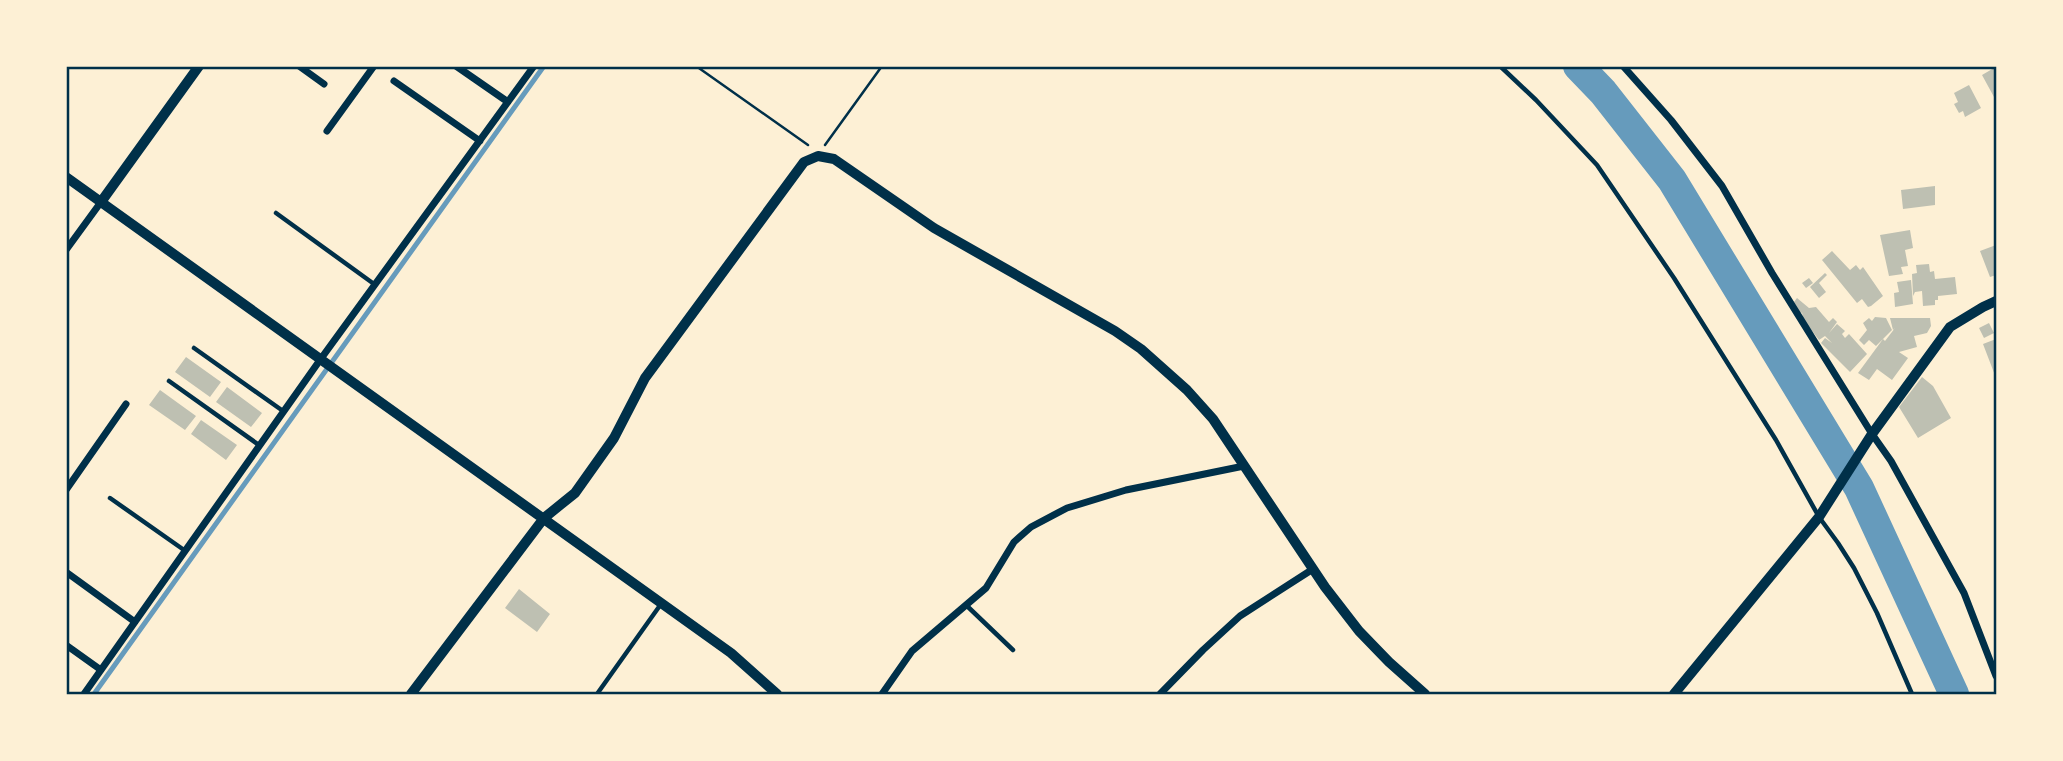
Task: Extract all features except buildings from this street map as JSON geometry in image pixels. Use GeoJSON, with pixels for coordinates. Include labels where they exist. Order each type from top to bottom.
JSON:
{"type":"FeatureCollection","features":[{"type":"Feature","properties":{"kind":"street"},"geometry":{"type":"LineString","coordinates":[[66,250],[199,66]]}},
{"type":"Feature","properties":{"kind":"street"},"geometry":{"type":"LineString","coordinates":[[299,66],[324,84]]}},
{"type":"Feature","properties":{"kind":"street"},"geometry":{"type":"LineString","coordinates":[[327,131],[374,66]]}},
{"type":"Feature","properties":{"kind":"street"},"geometry":{"type":"LineString","coordinates":[[456,66],[508,102]]}},
{"type":"Feature","properties":{"kind":"street"},"geometry":{"type":"LineString","coordinates":[[84,695],[283,411],[534,66]]}},
{"type":"Feature","properties":{"kind":"street"},"geometry":{"type":"LineString","coordinates":[[1623,66],[1671,120],[1722,186],[1772,273],[1891,461],[1964,593],[1997,676]]}},
{"type":"Feature","properties":{"kind":"street"},"geometry":{"type":"LineString","coordinates":[[394,81],[480,141]]}},
{"type":"Feature","properties":{"kind":"street"},"geometry":{"type":"LineString","coordinates":[[411,695],[544,518],[575,493],[614,438],[645,378],[804,162],[818,156],[834,159],[934,228],[1084,312],[1141,349],[1213,419],[1313,569],[1359,631],[1425,695]]}},
{"type":"Feature","properties":{"kind":"street"},"geometry":{"type":"LineString","coordinates":[[66,177],[731,653],[777,695]]}},
{"type":"Feature","properties":{"kind":"street"},"geometry":{"type":"LineString","coordinates":[[1674,695],[1819,517],[1872,434],[1950,327],[1997,301]]}},
{"type":"Feature","properties":{"kind":"street"},"geometry":{"type":"LineString","coordinates":[[66,490],[127,404]]}},
{"type":"Feature","properties":{"kind":"street"},"geometry":{"type":"LineString","coordinates":[[882,695],[912,651],[986,589],[1014,542],[1031,527],[1067,508],[1126,490],[1244,466]]}},
{"type":"Feature","properties":{"kind":"street"},"geometry":{"type":"LineString","coordinates":[[1160,695],[1240,616],[1313,569]]}},
{"type":"Feature","properties":{"kind":"street"},"geometry":{"type":"LineString","coordinates":[[66,572],[135,622]]}},
{"type":"Feature","properties":{"kind":"street"},"geometry":{"type":"LineString","coordinates":[[66,645],[101,670]]}},
{"type":"Feature","properties":{"kind":"lane"},"geometry":{"type":"LineString","coordinates":[[1500,66],[1597,164],[1721,352],[1776,440],[1819,517],[1839,543],[1860,580],[1912,695]]}},
{"type":"Feature","properties":{"kind":"lane"},"geometry":{"type":"LineString","coordinates":[[276,213],[375,285]]}},
{"type":"Feature","properties":{"kind":"lane"},"geometry":{"type":"LineString","coordinates":[[194,348],[283,411]]}},
{"type":"Feature","properties":{"kind":"lane"},"geometry":{"type":"LineString","coordinates":[[169,381],[259,445]]}},
{"type":"Feature","properties":{"kind":"lane"},"geometry":{"type":"LineString","coordinates":[[110,498],[184,550]]}},
{"type":"Feature","properties":{"kind":"lane"},"geometry":{"type":"LineString","coordinates":[[597,695],[662,604]]}},
{"type":"Feature","properties":{"kind":"lane"},"geometry":{"type":"LineString","coordinates":[[966,605],[1013,650]]}},
{"type":"Feature","properties":{"kind":"path"},"geometry":{"type":"LineString","coordinates":[[696,66],[803,141],[818,156],[881,66]]}},
{"type":"Feature","properties":{"kind":"waterway"},"geometry":{"type":"LineString","coordinates":[[94,694],[544,66]]}},
{"type":"Feature","properties":{"kind":"waterway"},"geometry":{"type":"LineString","coordinates":[[1578,66],[1603,92],[1672,180],[1859,488],[1954,694]]}}]}
